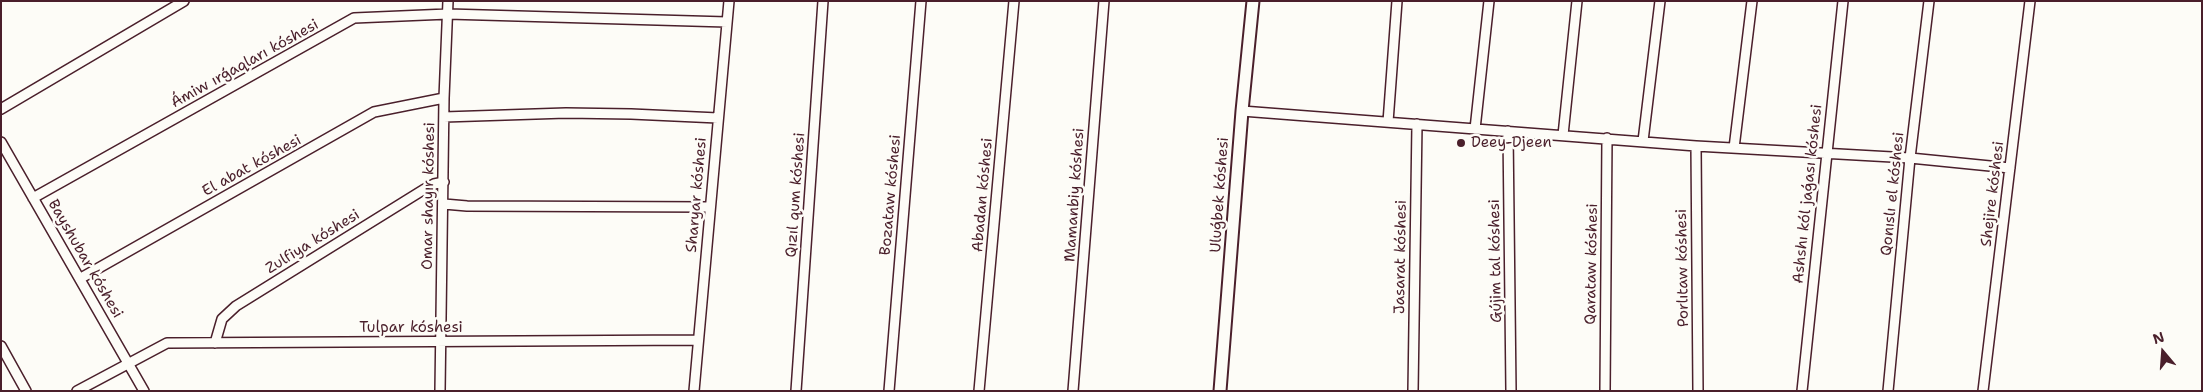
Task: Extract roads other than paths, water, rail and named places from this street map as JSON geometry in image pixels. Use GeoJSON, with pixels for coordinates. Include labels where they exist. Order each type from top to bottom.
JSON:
{"type":"FeatureCollection","features":[{"type":"Feature","properties":{"kind":"street"},"geometry":{"type":"LineString","coordinates":[[1,109],[184,1]]}},
{"type":"Feature","properties":{"kind":"street","name":"Omar shayır kóshesi"},"geometry":{"type":"LineString","coordinates":[[440,391],[444,98],[448,1]]}},
{"type":"Feature","properties":{"kind":"street","name":"Sharyar kóshesi"},"geometry":{"type":"LineString","coordinates":[[694,391],[728,1]]}},
{"type":"Feature","properties":{"kind":"street","name":"Qızıl qum kóshesi"},"geometry":{"type":"LineString","coordinates":[[796,391],[823,1]]}},
{"type":"Feature","properties":{"kind":"street","name":"Bozataw kóshesi"},"geometry":{"type":"LineString","coordinates":[[889,391],[921,1]]}},
{"type":"Feature","properties":{"kind":"street","name":"Abadan kóshesi"},"geometry":{"type":"LineString","coordinates":[[979,391],[1014,1]]}},
{"type":"Feature","properties":{"kind":"street","name":"Mamanbiy kóshesi"},"geometry":{"type":"LineString","coordinates":[[1073,391],[1104,1]]}},
{"type":"Feature","properties":{"kind":"street","name":"Uluǵbek kóshesi"},"geometry":{"type":"LineString","coordinates":[[1220,391],[1242,111],[1253,1]]}},
{"type":"Feature","properties":{"kind":"street"},"geometry":{"type":"LineString","coordinates":[[1388,122],[1397,1]]}},
{"type":"Feature","properties":{"kind":"street"},"geometry":{"type":"LineString","coordinates":[[1476,129],[1489,1]]}},
{"type":"Feature","properties":{"kind":"street"},"geometry":{"type":"LineString","coordinates":[[1563,135],[1577,1]]}},
{"type":"Feature","properties":{"kind":"street"},"geometry":{"type":"LineString","coordinates":[[1643,141],[1660,1]]}},
{"type":"Feature","properties":{"kind":"street"},"geometry":{"type":"LineString","coordinates":[[1734,148],[1752,1]]}},
{"type":"Feature","properties":{"kind":"street","name":"Ashshı kól jaǵası kóshesi"},"geometry":{"type":"LineString","coordinates":[[1802,391],[1825,153],[1843,1]]}},
{"type":"Feature","properties":{"kind":"street","name":"Qonıslı el kóshesi"},"geometry":{"type":"LineString","coordinates":[[1888,391],[1910,158],[1929,1]]}},
{"type":"Feature","properties":{"kind":"street","name":"Shejire kóshesi"},"geometry":{"type":"LineString","coordinates":[[1983,391],[2030,1]]}},
{"type":"Feature","properties":{"kind":"street","name":"Ámiw ırǵaqları kóshesi"},"geometry":{"type":"LineString","coordinates":[[33,198],[354,18],[448,14],[727,22]]}},
{"type":"Feature","properties":{"kind":"street","name":"El abat kóshesi"},"geometry":{"type":"LineString","coordinates":[[81,278],[374,112],[444,98]]}},
{"type":"Feature","properties":{"kind":"street"},"geometry":{"type":"LineString","coordinates":[[1242,111],[1696,146],[1910,158],[2010,168]]}},
{"type":"Feature","properties":{"kind":"street"},"geometry":{"type":"LineString","coordinates":[[444,117],[566,113],[718,118]]}},
{"type":"Feature","properties":{"kind":"street","name":"Jasarat kóshesi"},"geometry":{"type":"LineString","coordinates":[[1413,391],[1417,124]]}},
{"type":"Feature","properties":{"kind":"street","name":"Gújim tal kóshesi"},"geometry":{"type":"LineString","coordinates":[[1508,131],[1511,391]]}},
{"type":"Feature","properties":{"kind":"street","name":"Qarataw kóshesi"},"geometry":{"type":"LineString","coordinates":[[1605,391],[1608,138]]}},
{"type":"Feature","properties":{"kind":"street","name":"Bayshubar kóshesi"},"geometry":{"type":"LineString","coordinates":[[1,142],[81,278],[144,391]]}},
{"type":"Feature","properties":{"kind":"street","name":"Porlıtaw kóshesi"},"geometry":{"type":"LineString","coordinates":[[1696,146],[1698,391]]}},
{"type":"Feature","properties":{"kind":"street","name":"Zulfiya kóshesi"},"geometry":{"type":"LineString","coordinates":[[215,342],[222,319],[236,306],[423,190],[434,184],[444,182]]}},
{"type":"Feature","properties":{"kind":"street"},"geometry":{"type":"LineString","coordinates":[[444,204],[467,206],[710,207]]}},
{"type":"Feature","properties":{"kind":"street","name":"Tulpar kóshesi"},"geometry":{"type":"LineString","coordinates":[[77,391],[167,343],[698,340]]}},
{"type":"Feature","properties":{"kind":"street"},"geometry":{"type":"LineString","coordinates":[[1,346],[26,391]]}},
{"type":"Feature","properties":{"kind":"place","name":"Deey-Djeen"},"geometry":{"type":"Point","coordinates":[1461,143]}}]}
